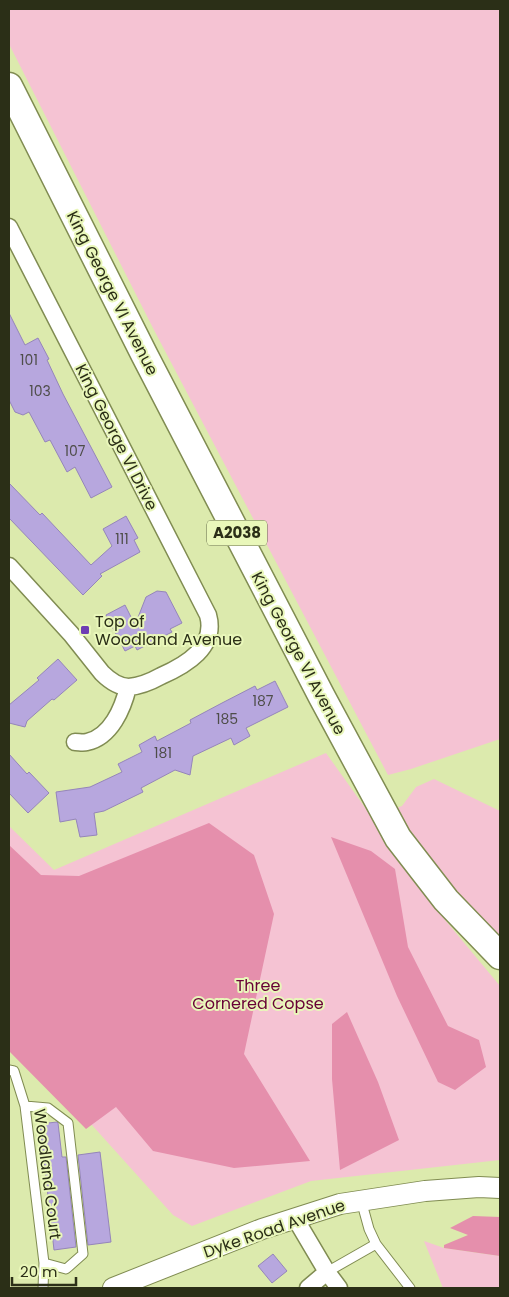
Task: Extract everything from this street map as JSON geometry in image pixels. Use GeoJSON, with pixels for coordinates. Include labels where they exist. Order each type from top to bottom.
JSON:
{"type":"FeatureCollection","features":[{"type":"Feature","properties":{"kind":"main road","name":"King George VI Avenue"},"geometry":{"type":"LineString","coordinates":[[9,86],[145,356],[327,706],[398,838],[446,900],[500,956]]}},
{"type":"Feature","properties":{"kind":"street","name":"King George VI Drive"},"geometry":{"type":"LineString","coordinates":[[9,227],[210,621],[207,637],[201,650],[188,662],[153,680],[128,687]]}},
{"type":"Feature","properties":{"kind":"street"},"geometry":{"type":"LineString","coordinates":[[9,566],[71,634],[102,673],[114,682],[128,687],[121,709],[111,726],[100,736],[86,742],[75,742]]}},
{"type":"Feature","properties":{"kind":"street","name":"Dyke Road Avenue"},"geometry":{"type":"LineString","coordinates":[[113,1288],[262,1229],[340,1204],[425,1191],[500,1188]]}},
{"type":"Feature","properties":{"kind":"street"},"geometry":{"type":"LineString","coordinates":[[294,1218],[340,1288]]}},
{"type":"Feature","properties":{"kind":"street"},"geometry":{"type":"LineString","coordinates":[[308,1288],[328,1272]]}},
{"type":"Feature","properties":{"kind":"lane","name":"Woodland Court"},"geometry":{"type":"LineString","coordinates":[[9,1070],[14,1071],[25,1106],[44,1263],[43,1288]]}},
{"type":"Feature","properties":{"kind":"lane"},"geometry":{"type":"LineString","coordinates":[[25,1106],[48,1108],[68,1123],[83,1254],[66,1269],[44,1263]]}},
{"type":"Feature","properties":{"kind":"lane"},"geometry":{"type":"LineString","coordinates":[[360,1200],[376,1244],[410,1288]]}},
{"type":"Feature","properties":{"kind":"lane"},"geometry":{"type":"LineString","coordinates":[[328,1272],[376,1244]]}},
{"type":"Feature","properties":{"kind":"green space"},"geometry":{"type":"Polygon","coordinates":[[[9,9],[500,9],[500,739],[388,775],[154,330],[9,44],[9,9]]]}},
{"type":"Feature","properties":{"kind":"green space","name":"Three Cornered Copse"},"geometry":{"type":"Polygon","coordinates":[[[326,753],[446,921],[500,986],[500,1160],[311,1181],[192,1226],[173,1215],[73,1104],[9,1037],[9,826],[54,870],[326,753]]]}},
{"type":"Feature","properties":{"kind":"green space"},"geometry":{"type":"Polygon","coordinates":[[[434,779],[500,811],[500,942],[444,882],[394,809],[402,806],[416,787],[434,779]]]}},
{"type":"Feature","properties":{"kind":"green space"},"geometry":{"type":"Polygon","coordinates":[[[424,1241],[444,1248],[500,1256],[500,1288],[443,1288],[424,1241]]]}},
{"type":"Feature","properties":{"kind":"shaded area"},"geometry":{"type":"Polygon","coordinates":[[[209,823],[254,855],[274,914],[244,1054],[310,1161],[234,1168],[153,1151],[116,1107],[86,1129],[9,1051],[9,845],[41,875],[79,876],[209,823]]]}},
{"type":"Feature","properties":{"kind":"shaded area"},"geometry":{"type":"Polygon","coordinates":[[[331,837],[371,851],[395,869],[408,947],[448,1026],[479,1040],[486,1067],[455,1090],[438,1082],[397,996],[331,837]]]}},
{"type":"Feature","properties":{"kind":"shaded area"},"geometry":{"type":"Polygon","coordinates":[[[347,1012],[378,1082],[399,1140],[340,1170],[332,1079],[332,1024],[347,1012]]]}},
{"type":"Feature","properties":{"kind":"shaded area"},"geometry":{"type":"Polygon","coordinates":[[[473,1216],[500,1217],[500,1256],[444,1248],[444,1245],[468,1235],[450,1228],[473,1216]]]}},
{"type":"Feature","properties":{"kind":"building"},"geometry":{"type":"Polygon","coordinates":[[[9,313],[25,345],[38,338],[63,394],[112,487],[91,498],[75,467],[67,472],[50,440],[45,442],[29,412],[23,415],[15,412],[9,400],[9,313]]]}},
{"type":"Feature","properties":{"kind":"building"},"geometry":{"type":"Polygon","coordinates":[[[9,483],[40,515],[42,513],[91,565],[112,546],[103,529],[126,516],[138,538],[134,540],[140,552],[100,574],[102,576],[83,595],[9,518],[9,483]]]}},
{"type":"Feature","properties":{"kind":"building"},"geometry":{"type":"Polygon","coordinates":[[[157,591],[166,592],[182,623],[170,629],[172,632],[137,650],[135,646],[125,651],[106,615],[125,605],[135,625],[146,597],[157,591]]]}},
{"type":"Feature","properties":{"kind":"building"},"geometry":{"type":"Polygon","coordinates":[[[58,659],[77,680],[27,721],[25,727],[9,723],[9,705],[39,680],[37,678],[58,659]]]}},
{"type":"Feature","properties":{"kind":"building"},"geometry":{"type":"Polygon","coordinates":[[[275,681],[288,707],[246,728],[250,736],[234,745],[231,738],[193,756],[190,775],[175,770],[141,788],[143,792],[104,811],[94,813],[97,835],[80,837],[76,819],[60,822],[56,792],[90,787],[122,772],[118,764],[142,752],[139,745],[155,736],[157,741],[191,723],[190,720],[255,686],[257,690],[275,681]]]}},
{"type":"Feature","properties":{"kind":"building"},"geometry":{"type":"Polygon","coordinates":[[[9,754],[27,774],[29,772],[49,793],[28,813],[9,793],[9,754]]]}},
{"type":"Feature","properties":{"kind":"building"},"geometry":{"type":"Polygon","coordinates":[[[57,1122],[62,1157],[66,1157],[76,1247],[54,1250],[40,1124],[57,1122]]]}},
{"type":"Feature","properties":{"kind":"building"},"geometry":{"type":"Polygon","coordinates":[[[100,1152],[111,1242],[88,1245],[78,1155],[100,1152]]]}},
{"type":"Feature","properties":{"kind":"building"},"geometry":{"type":"Polygon","coordinates":[[[273,1254],[287,1271],[272,1283],[258,1266],[273,1254]]]}},
{"type":"Feature","properties":{"kind":"place","name":"Top of Woodland Avenue"},"geometry":{"type":"Point","coordinates":[85,630]}}]}
